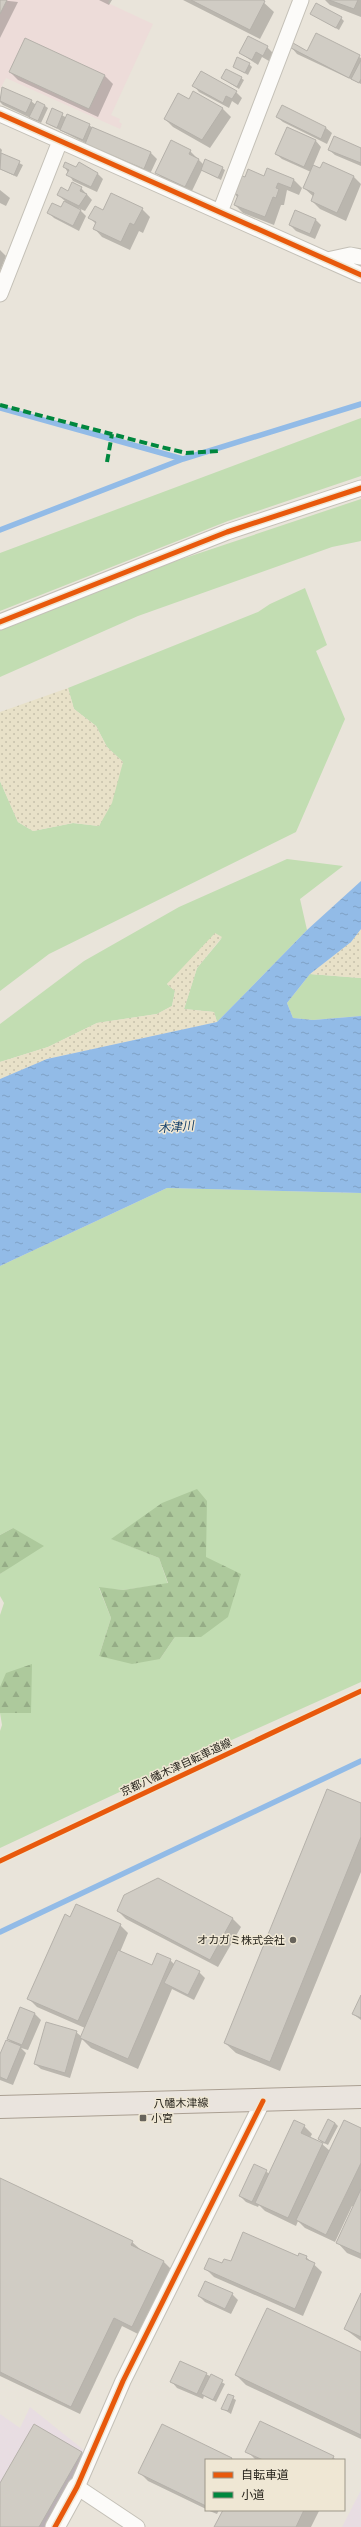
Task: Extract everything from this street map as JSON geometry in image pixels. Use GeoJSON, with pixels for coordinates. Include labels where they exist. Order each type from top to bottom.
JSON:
{"type":"FeatureCollection","features":[{"type":"Feature","properties":{"kind":"main road","name":"八幡木津線"},"geometry":{"type":"LineString","coordinates":[[0,2107],[263,2101],[361,2097]]}},
{"type":"Feature","properties":{"kind":"street"},"geometry":{"type":"LineString","coordinates":[[220,212],[301,0]]}},
{"type":"Feature","properties":{"kind":"street"},"geometry":{"type":"LineString","coordinates":[[0,114],[361,275]]}},
{"type":"Feature","properties":{"kind":"street"},"geometry":{"type":"LineString","coordinates":[[1,288],[60,141]]}},
{"type":"Feature","properties":{"kind":"street"},"geometry":{"type":"LineString","coordinates":[[327,260],[350,255],[361,257]]}},
{"type":"Feature","properties":{"kind":"street"},"geometry":{"type":"LineString","coordinates":[[0,622],[227,532],[361,488]]}},
{"type":"Feature","properties":{"kind":"street"},"geometry":{"type":"LineString","coordinates":[[55,2527],[77,2486],[123,2381],[263,2101]]}},
{"type":"Feature","properties":{"kind":"street"},"geometry":{"type":"LineString","coordinates":[[77,2486],[137,2527]]}},
{"type":"Feature","properties":{"kind":"shaded area"},"geometry":{"type":"Polygon","coordinates":[[[0,0],[109,0],[108,3],[153,24],[111,115],[120,119],[119,122],[122,124],[120,129],[6,78],[0,89],[0,0]]]}},
{"type":"Feature","properties":{"kind":"shaded area"},"geometry":{"type":"Polygon","coordinates":[[[30,2407],[85,2451],[61,2504],[48,2527],[0,2527],[0,2414],[20,2428],[30,2407]]]}},
{"type":"Feature","properties":{"kind":"shaded area"},"geometry":{"type":"Polygon","coordinates":[[[361,2490],[361,2527],[342,2527],[361,2490]]]}},
{"type":"Feature","properties":{"kind":"green space"},"geometry":{"type":"Polygon","coordinates":[[[361,418],[361,476],[228,521],[0,611],[0,553],[361,418]]]}},
{"type":"Feature","properties":{"kind":"green space"},"geometry":{"type":"Polygon","coordinates":[[[361,499],[361,541],[332,547],[138,616],[0,677],[0,626],[86,591],[361,499]]]}},
{"type":"Feature","properties":{"kind":"green space"},"geometry":{"type":"Polygon","coordinates":[[[305,588],[327,645],[316,651],[345,719],[296,832],[49,954],[0,991],[0,781],[18,822],[33,831],[73,823],[99,826],[123,762],[107,747],[96,726],[74,709],[68,688],[258,612],[270,604],[305,588]]]}},
{"type":"Feature","properties":{"kind":"green space"},"geometry":{"type":"Polygon","coordinates":[[[287,859],[343,866],[300,899],[307,930],[217,1022],[214,1012],[184,1009],[197,968],[222,938],[167,984],[175,991],[172,1006],[157,1014],[97,1023],[48,1047],[0,1062],[0,1024],[84,961],[179,907],[287,859]]]}},
{"type":"Feature","properties":{"kind":"green space"},"geometry":{"type":"Polygon","coordinates":[[[310,974],[361,978],[361,1016],[313,1020],[293,1018],[287,1003],[310,974]]]}},
{"type":"Feature","properties":{"kind":"green space"},"geometry":{"type":"Polygon","coordinates":[[[167,1188],[361,1193],[361,1682],[205,1752],[0,1848],[0,1731],[2,1725],[0,1713],[11,1712],[0,1687],[0,1615],[4,1603],[0,1596],[0,1574],[14,1564],[13,1528],[0,1535],[0,1266],[167,1188]],[[205,1532],[112,1539],[159,1558],[168,1584],[123,1590],[99,1588],[111,1618],[99,1656],[160,1659],[175,1637],[201,1637],[205,1532]]]}},
{"type":"Feature","properties":{"kind":"green space"},"geometry":{"type":"Polygon","coordinates":[[[197,1489],[207,1501],[206,1557],[241,1574],[228,1617],[201,1637],[175,1637],[160,1659],[132,1664],[99,1656],[111,1618],[99,1587],[123,1590],[168,1583],[159,1558],[111,1539],[162,1503],[197,1489]]]}},
{"type":"Feature","properties":{"kind":"green space"},"geometry":{"type":"Polygon","coordinates":[[[13,1528],[44,1546],[0,1574],[0,1535],[13,1528]]]}},
{"type":"Feature","properties":{"kind":"green space"},"geometry":{"type":"Polygon","coordinates":[[[32,1664],[31,1713],[0,1713],[0,1687],[6,1673],[32,1664]]]}},
{"type":"Feature","properties":{"kind":"sand"},"geometry":{"type":"Polygon","coordinates":[[[68,688],[74,709],[96,726],[107,747],[123,762],[112,803],[99,826],[73,823],[33,831],[18,822],[0,781],[0,712],[68,688]]]}},
{"type":"Feature","properties":{"kind":"sand"},"geometry":{"type":"Polygon","coordinates":[[[361,929],[361,978],[310,974],[351,942],[361,929]]]}},
{"type":"Feature","properties":{"kind":"sand"},"geometry":{"type":"Polygon","coordinates":[[[215,933],[222,937],[197,968],[184,1009],[214,1012],[217,1022],[47,1059],[0,1079],[0,1062],[48,1047],[97,1023],[157,1014],[172,1006],[175,991],[167,984],[215,933]]]}},
{"type":"Feature","properties":{"kind":"water","name":"木津川"},"geometry":{"type":"Polygon","coordinates":[[[361,881],[361,929],[351,942],[310,974],[287,1003],[293,1018],[313,1020],[361,1016],[361,1193],[167,1188],[0,1266],[0,1079],[47,1059],[217,1022],[307,930],[361,881]]]}},
{"type":"Feature","properties":{"kind":"building"},"geometry":{"type":"Polygon","coordinates":[[[0,0],[7,0],[0,14],[0,0]]]}},
{"type":"Feature","properties":{"kind":"building"},"geometry":{"type":"Polygon","coordinates":[[[191,0],[263,0],[265,1],[250,30],[191,0]]]}},
{"type":"Feature","properties":{"kind":"building"},"geometry":{"type":"Polygon","coordinates":[[[329,0],[358,0],[354,9],[329,0]]]}},
{"type":"Feature","properties":{"kind":"building"},"geometry":{"type":"Polygon","coordinates":[[[316,3],[342,17],[336,28],[310,14],[316,3]]]}},
{"type":"Feature","properties":{"kind":"building"},"geometry":{"type":"Polygon","coordinates":[[[316,33],[360,55],[349,78],[291,48],[293,43],[307,51],[316,33]]]}},
{"type":"Feature","properties":{"kind":"building"},"geometry":{"type":"Polygon","coordinates":[[[248,36],[268,46],[263,56],[256,52],[252,60],[239,53],[248,36]]]}},
{"type":"Feature","properties":{"kind":"building"},"geometry":{"type":"Polygon","coordinates":[[[25,38],[105,75],[89,109],[9,72],[25,38]]]}},
{"type":"Feature","properties":{"kind":"building"},"geometry":{"type":"Polygon","coordinates":[[[237,57],[250,63],[245,73],[233,67],[237,57]]]}},
{"type":"Feature","properties":{"kind":"building"},"geometry":{"type":"Polygon","coordinates":[[[361,60],[361,79],[359,83],[351,79],[361,60]]]}},
{"type":"Feature","properties":{"kind":"building"},"geometry":{"type":"Polygon","coordinates":[[[226,69],[242,77],[237,87],[221,78],[226,69]]]}},
{"type":"Feature","properties":{"kind":"building"},"geometry":{"type":"Polygon","coordinates":[[[201,71],[237,91],[232,99],[226,96],[223,103],[192,86],[201,71]]]}},
{"type":"Feature","properties":{"kind":"building"},"geometry":{"type":"Polygon","coordinates":[[[2,87],[32,100],[26,113],[0,101],[2,87]]]}},
{"type":"Feature","properties":{"kind":"building"},"geometry":{"type":"Polygon","coordinates":[[[193,91],[223,108],[202,140],[164,119],[178,93],[189,99],[193,91]]]}},
{"type":"Feature","properties":{"kind":"building"},"geometry":{"type":"Polygon","coordinates":[[[37,101],[45,105],[38,121],[29,117],[37,101]]]}},
{"type":"Feature","properties":{"kind":"building"},"geometry":{"type":"Polygon","coordinates":[[[282,105],[326,127],[321,139],[276,117],[282,105]]]}},
{"type":"Feature","properties":{"kind":"building"},"geometry":{"type":"Polygon","coordinates":[[[52,108],[63,113],[57,128],[46,123],[52,108]]]}},
{"type":"Feature","properties":{"kind":"building"},"geometry":{"type":"Polygon","coordinates":[[[67,114],[90,124],[83,140],[60,130],[67,114]]]}},
{"type":"Feature","properties":{"kind":"building"},"geometry":{"type":"Polygon","coordinates":[[[92,127],[151,152],[144,169],[85,144],[92,127]]]}},
{"type":"Feature","properties":{"kind":"building"},"geometry":{"type":"Polygon","coordinates":[[[287,127],[316,140],[304,167],[275,154],[287,127]]]}},
{"type":"Feature","properties":{"kind":"building"},"geometry":{"type":"Polygon","coordinates":[[[334,136],[361,148],[361,163],[328,150],[334,136]]]}},
{"type":"Feature","properties":{"kind":"building"},"geometry":{"type":"Polygon","coordinates":[[[171,140],[191,150],[189,154],[199,159],[185,187],[155,173],[171,140]]]}},
{"type":"Feature","properties":{"kind":"building"},"geometry":{"type":"Polygon","coordinates":[[[1,153],[20,161],[14,175],[0,169],[1,153]]]}},
{"type":"Feature","properties":{"kind":"building"},"geometry":{"type":"Polygon","coordinates":[[[205,159],[223,167],[218,178],[201,170],[205,159]]]}},
{"type":"Feature","properties":{"kind":"building"},"geometry":{"type":"Polygon","coordinates":[[[65,162],[76,167],[79,162],[98,173],[91,187],[66,175],[69,170],[63,167],[65,162]]]}},
{"type":"Feature","properties":{"kind":"building"},"geometry":{"type":"Polygon","coordinates":[[[323,162],[354,176],[337,213],[311,201],[314,193],[303,188],[313,165],[320,168],[323,162]]]}},
{"type":"Feature","properties":{"kind":"building"},"geometry":{"type":"Polygon","coordinates":[[[267,168],[294,179],[291,188],[278,183],[276,188],[279,189],[276,198],[273,197],[265,217],[234,205],[238,195],[233,193],[240,175],[245,177],[248,169],[264,176],[267,168]]]}},
{"type":"Feature","properties":{"kind":"building"},"geometry":{"type":"Polygon","coordinates":[[[72,182],[82,187],[80,191],[87,194],[79,206],[57,195],[61,187],[68,191],[72,182]]]}},
{"type":"Feature","properties":{"kind":"building"},"geometry":{"type":"Polygon","coordinates":[[[111,193],[143,208],[134,225],[130,223],[121,242],[93,229],[96,222],[88,218],[95,206],[103,210],[111,193]]]}},
{"type":"Feature","properties":{"kind":"building"},"geometry":{"type":"Polygon","coordinates":[[[64,201],[81,210],[73,226],[47,213],[52,203],[61,207],[64,201]]]}},
{"type":"Feature","properties":{"kind":"building"},"geometry":{"type":"Polygon","coordinates":[[[295,210],[316,219],[310,234],[289,225],[295,210]]]}},
{"type":"Feature","properties":{"kind":"building","name":"オカガミ株式会社"},"geometry":{"type":"Polygon","coordinates":[[[327,1789],[361,1803],[361,1837],[270,2062],[224,2043],[327,1789]]]}},
{"type":"Feature","properties":{"kind":"building"},"geometry":{"type":"Polygon","coordinates":[[[158,1878],[233,1918],[210,1960],[117,1911],[124,1895],[158,1878]]]}},
{"type":"Feature","properties":{"kind":"building"},"geometry":{"type":"Polygon","coordinates":[[[76,1904],[121,1924],[78,2021],[27,1999],[65,1914],[70,1917],[76,1904]]]}},
{"type":"Feature","properties":{"kind":"building"},"geometry":{"type":"Polygon","coordinates":[[[118,1950],[152,1965],[157,1953],[171,1959],[128,2059],[80,2038],[118,1950]]]}},
{"type":"Feature","properties":{"kind":"building"},"geometry":{"type":"Polygon","coordinates":[[[176,1960],[200,1971],[188,1995],[164,1983],[176,1960]]]}},
{"type":"Feature","properties":{"kind":"building"},"geometry":{"type":"Polygon","coordinates":[[[361,1995],[361,2018],[352,2014],[361,1995]]]}},
{"type":"Feature","properties":{"kind":"building"},"geometry":{"type":"Polygon","coordinates":[[[20,2007],[35,2013],[22,2045],[7,2039],[20,2007]]]}},
{"type":"Feature","properties":{"kind":"building"},"geometry":{"type":"Polygon","coordinates":[[[46,2022],[77,2031],[65,2073],[34,2064],[46,2022]]]}},
{"type":"Feature","properties":{"kind":"building"},"geometry":{"type":"Polygon","coordinates":[[[6,2040],[21,2046],[7,2080],[0,2077],[0,2054],[6,2040]]]}},
{"type":"Feature","properties":{"kind":"building"},"geometry":{"type":"Polygon","coordinates":[[[328,2119],[335,2123],[325,2143],[318,2139],[328,2119]]]}},
{"type":"Feature","properties":{"kind":"building"},"geometry":{"type":"Polygon","coordinates":[[[294,2120],[305,2125],[301,2133],[323,2143],[288,2218],[255,2203],[294,2120]]]}},
{"type":"Feature","properties":{"kind":"building"},"geometry":{"type":"Polygon","coordinates":[[[344,2120],[361,2128],[361,2163],[326,2235],[296,2220],[344,2120]]]}},
{"type":"Feature","properties":{"kind":"building"},"geometry":{"type":"Polygon","coordinates":[[[254,2164],[267,2170],[252,2202],[239,2196],[254,2164]]]}},
{"type":"Feature","properties":{"kind":"building"},"geometry":{"type":"Polygon","coordinates":[[[0,2178],[133,2241],[131,2245],[164,2261],[132,2327],[114,2318],[71,2407],[0,2372],[0,2178]]]}},
{"type":"Feature","properties":{"kind":"building"},"geometry":{"type":"Polygon","coordinates":[[[361,2189],[361,2254],[336,2243],[361,2189]]]}},
{"type":"Feature","properties":{"kind":"building"},"geometry":{"type":"Polygon","coordinates":[[[243,2232],[298,2256],[299,2253],[307,2256],[306,2259],[315,2263],[295,2309],[204,2269],[209,2258],[222,2263],[224,2259],[231,2261],[243,2232]]]}},
{"type":"Feature","properties":{"kind":"building"},"geometry":{"type":"Polygon","coordinates":[[[205,2281],[233,2293],[225,2309],[198,2296],[205,2281]]]}},
{"type":"Feature","properties":{"kind":"building"},"geometry":{"type":"Polygon","coordinates":[[[361,2293],[361,2337],[344,2329],[361,2293]]]}},
{"type":"Feature","properties":{"kind":"building"},"geometry":{"type":"Polygon","coordinates":[[[267,2308],[361,2352],[361,2435],[235,2375],[267,2308]]]}},
{"type":"Feature","properties":{"kind":"building"},"geometry":{"type":"Polygon","coordinates":[[[180,2361],[207,2373],[197,2394],[170,2382],[180,2361]]]}},
{"type":"Feature","properties":{"kind":"building"},"geometry":{"type":"Polygon","coordinates":[[[211,2374],[223,2380],[213,2400],[201,2394],[211,2374]]]}},
{"type":"Feature","properties":{"kind":"building"},"geometry":{"type":"Polygon","coordinates":[[[228,2394],[234,2396],[228,2411],[221,2409],[228,2394]]]}},
{"type":"Feature","properties":{"kind":"building"},"geometry":{"type":"Polygon","coordinates":[[[260,2421],[334,2456],[332,2459],[261,2459],[245,2452],[260,2421]]]}},
{"type":"Feature","properties":{"kind":"building"},"geometry":{"type":"Polygon","coordinates":[[[34,2424],[82,2452],[39,2527],[0,2527],[0,2483],[34,2424]]]}},
{"type":"Feature","properties":{"kind":"building"},"geometry":{"type":"Polygon","coordinates":[[[162,2424],[232,2458],[205,2459],[205,2506],[138,2473],[162,2424]]]}},
{"type":"Feature","properties":{"kind":"building"},"geometry":{"type":"Polygon","coordinates":[[[222,2511],[304,2511],[296,2527],[214,2527],[222,2511]]]}},
{"type":"Feature","properties":{"kind":"waterway"},"geometry":{"type":"LineString","coordinates":[[0,530],[183,459],[361,404]]}},
{"type":"Feature","properties":{"kind":"waterway"},"geometry":{"type":"LineString","coordinates":[[0,408],[183,459]]}},
{"type":"Feature","properties":{"kind":"waterway"},"geometry":{"type":"LineString","coordinates":[[0,1932],[361,1761]]}},
{"type":"Feature","properties":{"kind":"marked path"},"geometry":{"type":"LineString","coordinates":[[0,405],[186,453],[220,451]]}},
{"type":"Feature","properties":{"kind":"marked path"},"geometry":{"type":"LineString","coordinates":[[107,462],[112,434]]}},
{"type":"Feature","properties":{"kind":"cycle path"},"geometry":{"type":"LineString","coordinates":[[0,114],[361,275]]}},
{"type":"Feature","properties":{"kind":"cycle path"},"geometry":{"type":"LineString","coordinates":[[0,622],[227,532],[361,488]]}},
{"type":"Feature","properties":{"kind":"cycle path","name":"京都八幡木津自転車道線"},"geometry":{"type":"LineString","coordinates":[[0,1861],[361,1691]]}},
{"type":"Feature","properties":{"kind":"cycle path"},"geometry":{"type":"LineString","coordinates":[[55,2527],[77,2487],[123,2381],[263,2101]]}},
{"type":"Feature","properties":{"kind":"place","name":"オカガミ株式会社"},"geometry":{"type":"Point","coordinates":[293,1940]}},
{"type":"Feature","properties":{"kind":"place","name":"小宮"},"geometry":{"type":"Point","coordinates":[143,2118]}}]}
